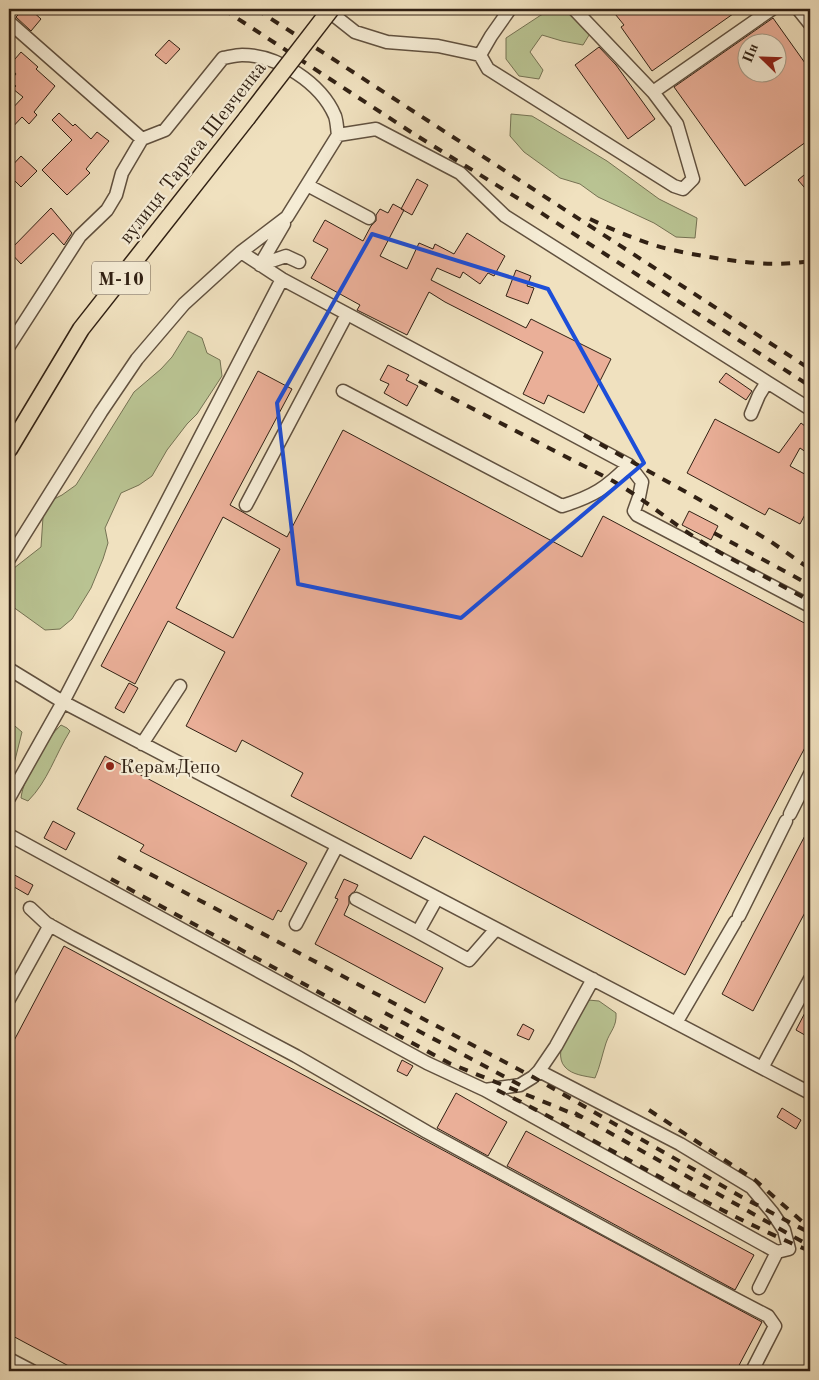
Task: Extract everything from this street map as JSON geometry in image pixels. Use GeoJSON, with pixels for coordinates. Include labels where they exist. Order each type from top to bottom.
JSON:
{"type":"FeatureCollection","features":[{"type":"Feature","properties":{"kind":"main road","name":"вулиця Тараса Шевченка"},"geometry":{"type":"LineString","coordinates":[[9,449],[81,329],[331,9]]}},
{"type":"Feature","properties":{"kind":"street"},"geometry":{"type":"LineString","coordinates":[[326,9],[355,32],[386,42],[438,46],[480,55],[488,69],[674,186],[683,188],[693,178],[676,124],[653,92],[574,9]]}},
{"type":"Feature","properties":{"kind":"street"},"geometry":{"type":"LineString","coordinates":[[480,55],[510,9]]}},
{"type":"Feature","properties":{"kind":"street"},"geometry":{"type":"LineString","coordinates":[[653,92],[772,9]]}},
{"type":"Feature","properties":{"kind":"street"},"geometry":{"type":"LineString","coordinates":[[798,9],[810,24]]}},
{"type":"Feature","properties":{"kind":"street"},"geometry":{"type":"LineString","coordinates":[[9,22],[142,140]]}},
{"type":"Feature","properties":{"kind":"street"},"geometry":{"type":"LineString","coordinates":[[9,346],[80,236],[107,210],[116,195],[122,173],[142,140],[165,130],[223,58],[242,55],[258,57],[278,63],[292,70],[314,88],[325,100],[335,117],[338,135],[260,265]]}},
{"type":"Feature","properties":{"kind":"street"},"geometry":{"type":"LineString","coordinates":[[338,135],[376,129],[460,173],[505,216],[810,408]]}},
{"type":"Feature","properties":{"kind":"street"},"geometry":{"type":"LineString","coordinates":[[307,185],[369,218]]}},
{"type":"Feature","properties":{"kind":"street"},"geometry":{"type":"LineString","coordinates":[[9,559],[101,412],[137,359],[184,304],[241,252],[288,217]]}},
{"type":"Feature","properties":{"kind":"street"},"geometry":{"type":"LineString","coordinates":[[241,252],[282,279],[629,465],[642,482],[634,511],[637,515],[810,606]]}},
{"type":"Feature","properties":{"kind":"street"},"geometry":{"type":"LineString","coordinates":[[260,265],[286,256],[299,262]]}},
{"type":"Feature","properties":{"kind":"street"},"geometry":{"type":"LineString","coordinates":[[9,798],[63,702],[282,279]]}},
{"type":"Feature","properties":{"kind":"street"},"geometry":{"type":"LineString","coordinates":[[246,505],[346,314]]}},
{"type":"Feature","properties":{"kind":"street"},"geometry":{"type":"LineString","coordinates":[[751,414],[767,382]]}},
{"type":"Feature","properties":{"kind":"street"},"geometry":{"type":"LineString","coordinates":[[343,391],[562,506],[586,499],[611,483],[629,465]]}},
{"type":"Feature","properties":{"kind":"street"},"geometry":{"type":"LineString","coordinates":[[9,670],[63,702],[142,744],[810,1093]]}},
{"type":"Feature","properties":{"kind":"street"},"geometry":{"type":"LineString","coordinates":[[142,744],[180,686]]}},
{"type":"Feature","properties":{"kind":"street"},"geometry":{"type":"LineString","coordinates":[[676,1023],[737,919],[810,774]]}},
{"type":"Feature","properties":{"kind":"street"},"geometry":{"type":"LineString","coordinates":[[9,835],[427,1063],[485,1090],[777,1252],[790,1249],[784,1230],[751,1187],[680,1144],[539,1070]]}},
{"type":"Feature","properties":{"kind":"street"},"geometry":{"type":"LineString","coordinates":[[296,924],[337,846]]}},
{"type":"Feature","properties":{"kind":"street"},"geometry":{"type":"LineString","coordinates":[[418,932],[437,898]]}},
{"type":"Feature","properties":{"kind":"street"},"geometry":{"type":"LineString","coordinates":[[356,899],[469,960],[496,929]]}},
{"type":"Feature","properties":{"kind":"street"},"geometry":{"type":"LineString","coordinates":[[30,908],[50,925],[296,1056],[427,1132],[692,1277],[768,1316],[776,1326],[752,1371]]}},
{"type":"Feature","properties":{"kind":"street"},"geometry":{"type":"LineString","coordinates":[[9,1000],[50,925]]}},
{"type":"Feature","properties":{"kind":"street"},"geometry":{"type":"LineString","coordinates":[[762,1068],[810,979]]}},
{"type":"Feature","properties":{"kind":"street"},"geometry":{"type":"LineString","coordinates":[[485,1090],[520,1085],[533,1077],[556,1046],[593,980]]}},
{"type":"Feature","properties":{"kind":"street"},"geometry":{"type":"LineString","coordinates":[[759,1288],[777,1252]]}},
{"type":"Feature","properties":{"kind":"street"},"geometry":{"type":"LineString","coordinates":[[9,1359],[32,1371]]}},
{"type":"Feature","properties":{"kind":"highlighted area"},"geometry":{"type":"Polygon","coordinates":[[[372,234],[548,289],[644,463],[461,618],[298,584],[277,403],[372,234]]]}},
{"type":"Feature","properties":{"kind":"green space"},"geometry":{"type":"Polygon","coordinates":[[[558,9],[582,11],[594,27],[583,45],[542,35],[530,52],[543,70],[539,79],[519,76],[506,59],[506,38],[541,15],[558,9]]]}},
{"type":"Feature","properties":{"kind":"green space"},"geometry":{"type":"Polygon","coordinates":[[[511,114],[532,116],[607,161],[659,199],[697,218],[695,238],[676,237],[654,223],[598,197],[580,184],[560,178],[524,152],[510,136],[511,114]]]}},
{"type":"Feature","properties":{"kind":"green space"},"geometry":{"type":"Polygon","coordinates":[[[188,331],[202,338],[207,353],[220,360],[222,376],[197,414],[167,450],[152,476],[139,485],[121,493],[105,528],[108,543],[91,588],[72,619],[60,629],[45,630],[9,604],[9,572],[41,547],[43,517],[48,502],[76,485],[134,392],[172,357],[188,331]]]}},
{"type":"Feature","properties":{"kind":"green space"},"geometry":{"type":"Polygon","coordinates":[[[9,721],[22,732],[13,768],[9,774],[9,721]]]}},
{"type":"Feature","properties":{"kind":"green space"},"geometry":{"type":"Polygon","coordinates":[[[61,725],[70,731],[46,776],[28,801],[21,798],[26,780],[36,759],[61,725]]]}},
{"type":"Feature","properties":{"kind":"green space"},"geometry":{"type":"Polygon","coordinates":[[[588,1000],[599,1001],[616,1013],[614,1025],[595,1078],[571,1072],[561,1060],[563,1042],[567,1032],[588,1000]]]}},
{"type":"Feature","properties":{"kind":"building"},"geometry":{"type":"Polygon","coordinates":[[[24,9],[30,9],[41,19],[31,31],[16,17],[24,9]]]}},
{"type":"Feature","properties":{"kind":"building"},"geometry":{"type":"Polygon","coordinates":[[[611,9],[740,9],[652,71],[621,27],[624,25],[611,9]]]}},
{"type":"Feature","properties":{"kind":"building"},"geometry":{"type":"Polygon","coordinates":[[[773,18],[783,32],[753,32],[773,18]]]}},
{"type":"Feature","properties":{"kind":"building"},"geometry":{"type":"Polygon","coordinates":[[[786,36],[810,70],[810,139],[745,186],[674,87],[736,44],[736,82],[786,82],[786,36]]]}},
{"type":"Feature","properties":{"kind":"building"},"geometry":{"type":"Polygon","coordinates":[[[169,40],[180,49],[166,64],[155,55],[169,40]]]}},
{"type":"Feature","properties":{"kind":"building"},"geometry":{"type":"Polygon","coordinates":[[[599,47],[616,65],[655,119],[628,139],[575,65],[599,47]]]}},
{"type":"Feature","properties":{"kind":"building"},"geometry":{"type":"Polygon","coordinates":[[[21,52],[55,86],[34,112],[37,115],[29,124],[22,117],[9,131],[9,112],[23,97],[13,89],[16,86],[10,81],[16,74],[9,66],[21,52]]]}},
{"type":"Feature","properties":{"kind":"building"},"geometry":{"type":"Polygon","coordinates":[[[59,113],[73,126],[75,124],[91,139],[97,132],[109,141],[86,169],[90,173],[67,195],[42,170],[72,140],[52,120],[59,113]]]}},
{"type":"Feature","properties":{"kind":"building"},"geometry":{"type":"Polygon","coordinates":[[[21,156],[37,171],[21,187],[9,175],[9,169],[21,156]]]}},
{"type":"Feature","properties":{"kind":"building"},"geometry":{"type":"Polygon","coordinates":[[[810,170],[810,194],[798,180],[810,170]]]}},
{"type":"Feature","properties":{"kind":"building"},"geometry":{"type":"Polygon","coordinates":[[[417,179],[428,185],[412,215],[401,209],[417,179]]]}},
{"type":"Feature","properties":{"kind":"building"},"geometry":{"type":"Polygon","coordinates":[[[393,204],[404,210],[380,256],[407,269],[419,243],[433,249],[435,244],[454,254],[467,233],[505,256],[494,276],[488,273],[480,284],[463,272],[460,278],[437,268],[431,280],[526,328],[531,319],[611,359],[584,413],[548,395],[544,404],[523,394],[543,352],[429,292],[407,335],[357,310],[360,305],[311,278],[328,249],[313,241],[325,220],[363,241],[376,221],[376,215],[380,209],[388,213],[393,204]]]}},
{"type":"Feature","properties":{"kind":"building"},"geometry":{"type":"Polygon","coordinates":[[[51,208],[72,233],[64,245],[53,233],[21,264],[9,251],[51,208]]]}},
{"type":"Feature","properties":{"kind":"building"},"geometry":{"type":"Polygon","coordinates":[[[516,270],[531,276],[527,286],[534,288],[528,304],[506,296],[516,270]]]}},
{"type":"Feature","properties":{"kind":"building"},"geometry":{"type":"Polygon","coordinates":[[[388,365],[409,375],[406,380],[418,386],[407,406],[384,393],[389,384],[380,380],[388,365]]]}},
{"type":"Feature","properties":{"kind":"building"},"geometry":{"type":"Polygon","coordinates":[[[258,371],[292,389],[230,505],[287,537],[343,430],[582,557],[603,516],[810,626],[810,738],[685,975],[424,836],[411,859],[291,796],[303,773],[242,740],[236,752],[186,726],[225,652],[168,621],[135,684],[101,666],[258,371]],[[223,517],[176,608],[233,638],[280,549],[223,517]]]}},
{"type":"Feature","properties":{"kind":"building"},"geometry":{"type":"Polygon","coordinates":[[[726,373],[752,391],[746,400],[719,382],[726,373]]]}},
{"type":"Feature","properties":{"kind":"building"},"geometry":{"type":"Polygon","coordinates":[[[715,419],[779,453],[801,423],[810,430],[810,455],[800,448],[790,466],[810,477],[810,505],[800,524],[769,508],[765,515],[687,473],[715,419]]]}},
{"type":"Feature","properties":{"kind":"building"},"geometry":{"type":"Polygon","coordinates":[[[689,511],[718,526],[711,540],[682,525],[689,511]]]}},
{"type":"Feature","properties":{"kind":"building"},"geometry":{"type":"Polygon","coordinates":[[[129,683],[138,688],[124,713],[115,708],[129,683]]]}},
{"type":"Feature","properties":{"kind":"building"},"geometry":{"type":"Polygon","coordinates":[[[105,756],[307,863],[281,912],[278,910],[273,920],[140,851],[144,845],[77,809],[105,756]]]}},
{"type":"Feature","properties":{"kind":"building"},"geometry":{"type":"Polygon","coordinates":[[[53,821],[75,833],[66,850],[44,838],[53,821]]]}},
{"type":"Feature","properties":{"kind":"building"},"geometry":{"type":"Polygon","coordinates":[[[810,826],[810,903],[753,1011],[722,994],[810,826]]]}},
{"type":"Feature","properties":{"kind":"building"},"geometry":{"type":"Polygon","coordinates":[[[9,872],[33,885],[28,895],[9,884],[9,872]]]}},
{"type":"Feature","properties":{"kind":"building"},"geometry":{"type":"Polygon","coordinates":[[[344,879],[358,885],[349,896],[349,904],[344,915],[443,968],[425,1003],[315,944],[338,899],[335,898],[344,879]]]}},
{"type":"Feature","properties":{"kind":"building"},"geometry":{"type":"Polygon","coordinates":[[[64,946],[762,1322],[736,1371],[78,1371],[9,1334],[9,1050],[64,946]]]}},
{"type":"Feature","properties":{"kind":"building"},"geometry":{"type":"Polygon","coordinates":[[[810,1003],[810,1038],[796,1030],[810,1003]]]}},
{"type":"Feature","properties":{"kind":"building"},"geometry":{"type":"Polygon","coordinates":[[[523,1024],[534,1030],[529,1040],[517,1035],[523,1024]]]}},
{"type":"Feature","properties":{"kind":"building"},"geometry":{"type":"Polygon","coordinates":[[[402,1060],[413,1066],[407,1076],[397,1071],[402,1060]]]}},
{"type":"Feature","properties":{"kind":"building"},"geometry":{"type":"Polygon","coordinates":[[[456,1093],[507,1122],[488,1156],[437,1128],[456,1093]]]}},
{"type":"Feature","properties":{"kind":"building"},"geometry":{"type":"Polygon","coordinates":[[[782,1108],[801,1120],[796,1129],[777,1117],[782,1108]]]}},
{"type":"Feature","properties":{"kind":"building"},"geometry":{"type":"Polygon","coordinates":[[[526,1131],[754,1255],[735,1290],[507,1166],[526,1131]]]}},
{"type":"Feature","properties":{"kind":"railway"},"geometry":{"type":"LineString","coordinates":[[223,9],[414,134],[532,207],[810,386]]}},
{"type":"Feature","properties":{"kind":"railway"},"geometry":{"type":"LineString","coordinates":[[256,9],[810,369]]}},
{"type":"Feature","properties":{"kind":"railway"},"geometry":{"type":"LineString","coordinates":[[590,219],[646,242],[691,254],[756,263],[783,264],[810,261]]}},
{"type":"Feature","properties":{"kind":"railway"},"geometry":{"type":"LineString","coordinates":[[419,381],[613,481],[702,542],[810,601]]}},
{"type":"Feature","properties":{"kind":"railway"},"geometry":{"type":"LineString","coordinates":[[584,435],[770,541],[810,569]]}},
{"type":"Feature","properties":{"kind":"railway"},"geometry":{"type":"LineString","coordinates":[[714,533],[810,585]]}},
{"type":"Feature","properties":{"kind":"railway"},"geometry":{"type":"LineString","coordinates":[[118,857],[533,1077],[740,1196],[810,1233]]}},
{"type":"Feature","properties":{"kind":"railway"},"geometry":{"type":"LineString","coordinates":[[111,879],[449,1063],[581,1117]]}},
{"type":"Feature","properties":{"kind":"railway"},"geometry":{"type":"LineString","coordinates":[[385,1013],[524,1087]]}},
{"type":"Feature","properties":{"kind":"railway"},"geometry":{"type":"LineString","coordinates":[[497,1090],[688,1192],[805,1249]]}},
{"type":"Feature","properties":{"kind":"railway"},"geometry":{"type":"LineString","coordinates":[[649,1110],[755,1180],[806,1225]]}},
{"type":"Feature","properties":{"kind":"railway"},"geometry":{"type":"LineString","coordinates":[[575,1113],[810,1246]]}},
{"type":"Feature","properties":{"kind":"place","name":"КерамДепо"},"geometry":{"type":"Point","coordinates":[110,766]}}]}
